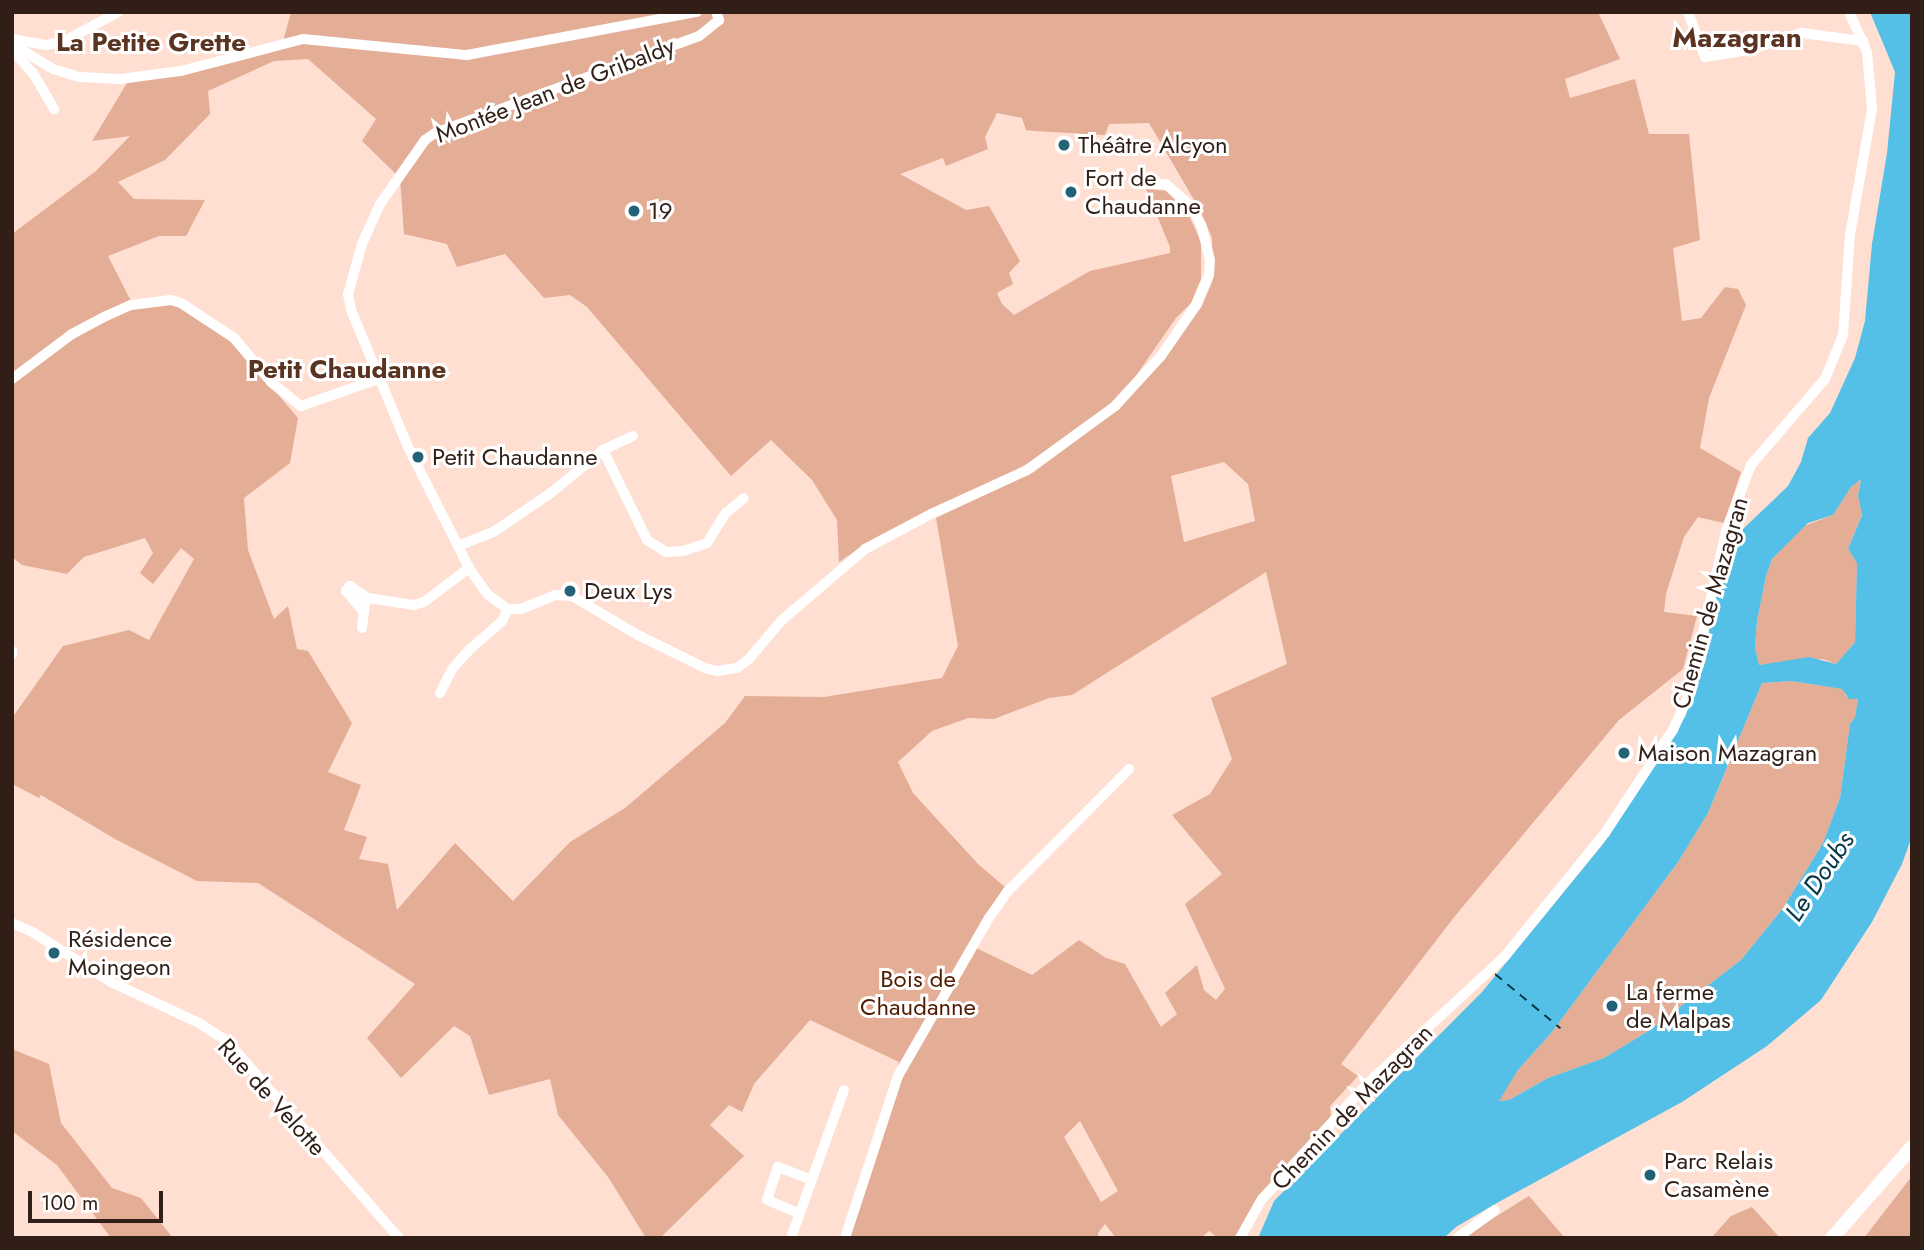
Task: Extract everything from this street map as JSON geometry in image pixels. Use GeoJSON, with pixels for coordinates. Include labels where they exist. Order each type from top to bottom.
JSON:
{"type":"FeatureCollection","features":[{"type":"Feature","properties":{"kind":"main road"},"geometry":{"type":"LineString","coordinates":[[1832,1238],[1912,1147]]}},
{"type":"Feature","properties":{"kind":"street"},"geometry":{"type":"LineString","coordinates":[[12,38],[46,45],[63,43],[118,12]]}},
{"type":"Feature","properties":{"kind":"street","name":"Montée Jean de Gribaldy"},"geometry":{"type":"LineString","coordinates":[[12,44],[53,69],[79,77],[120,79],[181,71],[303,38],[467,55],[697,12]]}},
{"type":"Feature","properties":{"kind":"street","name":"Montée Jean de Gribaldy"},"geometry":{"type":"LineString","coordinates":[[381,378],[351,310],[348,294],[362,244],[380,204],[425,140],[699,36],[719,20],[716,12]]}},
{"type":"Feature","properties":{"kind":"street"},"geometry":{"type":"LineString","coordinates":[[1688,12],[1705,57],[1757,48],[1786,36],[1802,33],[1863,41]]}},
{"type":"Feature","properties":{"kind":"street","name":"Chemin de Mazagran"},"geometry":{"type":"LineString","coordinates":[[1240,1238],[1262,1199],[1367,1084],[1505,956],[1605,834],[1673,730],[1689,694],[1726,531],[1751,465],[1825,379],[1843,335],[1850,235],[1872,109],[1870,68],[1863,41],[1849,12]]}},
{"type":"Feature","properties":{"kind":"street"},"geometry":{"type":"LineString","coordinates":[[12,50],[33,73],[54,109]]}},
{"type":"Feature","properties":{"kind":"street"},"geometry":{"type":"LineString","coordinates":[[12,379],[72,334],[106,316],[131,304],[171,300],[181,303],[234,338],[271,382],[297,405],[308,405],[381,378],[408,447],[469,568],[487,594],[508,609],[521,609],[555,595],[572,596],[638,635],[705,668],[717,671],[737,668],[749,659],[782,620],[865,550],[930,514],[1027,470],[1115,407],[1161,356],[1196,305],[1209,275],[1210,260],[1201,225],[1191,206],[1166,184],[1143,184]]}},
{"type":"Feature","properties":{"kind":"street"},"geometry":{"type":"LineString","coordinates":[[458,546],[495,531],[552,492],[603,450],[633,436]]}},
{"type":"Feature","properties":{"kind":"street"},"geometry":{"type":"LineString","coordinates":[[603,450],[647,540],[666,552],[683,551],[706,543],[726,513],[744,498]]}},
{"type":"Feature","properties":{"kind":"street"},"geometry":{"type":"LineString","coordinates":[[362,610],[353,603],[347,587],[354,586],[368,598],[418,604],[469,568]]}},
{"type":"Feature","properties":{"kind":"street"},"geometry":{"type":"LineString","coordinates":[[362,628],[362,610],[368,598]]}},
{"type":"Feature","properties":{"kind":"street"},"geometry":{"type":"LineString","coordinates":[[440,692],[453,669],[468,651],[502,621],[508,609]]}},
{"type":"Feature","properties":{"kind":"street"},"geometry":{"type":"LineString","coordinates":[[845,1238],[898,1076],[989,918],[1008,891],[1129,769]]}},
{"type":"Feature","properties":{"kind":"street","name":"Rue de Velotte"},"geometry":{"type":"LineString","coordinates":[[12,923],[34,933],[111,982],[199,1023],[228,1042],[399,1238]]}},
{"type":"Feature","properties":{"kind":"street"},"geometry":{"type":"LineString","coordinates":[[791,1238],[844,1090]]}},
{"type":"Feature","properties":{"kind":"street"},"geometry":{"type":"LineString","coordinates":[[798,1213],[767,1200],[778,1167],[810,1179]]}},
{"type":"Feature","properties":{"kind":"street"},"geometry":{"type":"LineString","coordinates":[[1457,1238],[1495,1210]]}},
{"type":"Feature","properties":{"kind":"green space","name":"Bois de Chaudanne"},"geometry":{"type":"Polygon","coordinates":[[[291,12],[1598,12],[1620,59],[1565,79],[1570,98],[1635,79],[1649,134],[1689,134],[1700,240],[1673,248],[1682,321],[1701,318],[1725,287],[1738,289],[1746,305],[1709,398],[1700,448],[1741,472],[1724,523],[1698,517],[1684,537],[1666,594],[1664,612],[1697,616],[1683,669],[1619,720],[1455,916],[1341,1064],[1358,1076],[1330,1106],[1331,1116],[1235,1238],[1218,1238],[1209,1231],[1201,1238],[1116,1238],[1105,1224],[1098,1233],[1099,1238],[850,1238],[880,1147],[899,1062],[810,1020],[754,1084],[742,1112],[729,1105],[710,1125],[744,1156],[660,1238],[646,1238],[608,1177],[558,1115],[550,1079],[489,1095],[470,1036],[454,1026],[401,1078],[367,1038],[415,984],[258,883],[197,881],[115,839],[41,795],[39,798],[12,784],[12,718],[63,646],[129,630],[149,640],[194,559],[181,548],[153,584],[140,573],[153,553],[145,538],[84,557],[67,574],[22,565],[12,557],[12,234],[96,171],[130,136],[92,141],[127,83],[281,49],[291,12]],[[308,59],[274,61],[208,91],[210,114],[165,160],[118,182],[134,199],[205,200],[186,236],[159,236],[108,256],[135,309],[175,303],[235,344],[298,418],[290,463],[244,498],[248,550],[274,619],[288,606],[297,649],[308,651],[352,723],[328,772],[361,785],[344,830],[367,837],[359,859],[388,864],[397,910],[455,843],[513,901],[570,842],[625,808],[725,723],[745,696],[824,697],[942,678],[958,646],[936,518],[1034,472],[1119,409],[1164,360],[1202,306],[1213,280],[1212,238],[1200,210],[1149,123],[1109,124],[1105,135],[1034,131],[1026,130],[1022,118],[997,113],[985,137],[988,149],[946,166],[943,158],[900,174],[966,210],[989,206],[1020,261],[1009,273],[1013,284],[997,293],[1002,304],[1014,315],[1090,271],[1170,253],[1170,247],[1146,189],[1166,191],[1188,213],[1201,242],[1201,279],[1191,303],[1176,318],[1115,406],[1027,470],[867,543],[839,562],[837,520],[812,480],[771,440],[731,476],[587,307],[570,295],[544,298],[505,254],[457,267],[447,244],[404,234],[400,178],[362,141],[376,119],[308,59]],[[1224,462],[1171,476],[1184,542],[1255,521],[1248,484],[1224,462]],[[1266,572],[1072,695],[1049,698],[994,719],[968,718],[932,731],[898,762],[913,793],[978,864],[1005,887],[970,945],[1032,975],[1079,940],[1106,958],[1125,964],[1161,1027],[1177,1014],[1165,993],[1197,965],[1204,990],[1216,1000],[1225,989],[1185,904],[1222,874],[1172,815],[1210,794],[1232,759],[1211,698],[1287,664],[1266,572]],[[1080,1121],[1064,1137],[1101,1202],[1118,1191],[1080,1121]]]}},
{"type":"Feature","properties":{"kind":"green space"},"geometry":{"type":"Polygon","coordinates":[[[1861,478],[1858,496],[1862,514],[1848,549],[1857,563],[1855,642],[1836,664],[1823,659],[1759,665],[1755,647],[1757,621],[1772,559],[1804,526],[1833,515],[1851,487],[1861,478]]]}},
{"type":"Feature","properties":{"kind":"green space"},"geometry":{"type":"Polygon","coordinates":[[[1791,681],[1843,689],[1846,696],[1858,699],[1855,717],[1850,724],[1840,798],[1823,843],[1783,908],[1741,960],[1650,1030],[1604,1058],[1548,1078],[1509,1100],[1498,1101],[1518,1070],[1552,1032],[1678,862],[1708,813],[1762,683],[1791,681]]]}},
{"type":"Feature","properties":{"kind":"green space"},"geometry":{"type":"Polygon","coordinates":[[[12,1049],[49,1064],[61,1123],[112,1188],[141,1198],[173,1238],[111,1238],[57,1165],[12,1131],[12,1049]]]}},
{"type":"Feature","properties":{"kind":"green space"},"geometry":{"type":"Polygon","coordinates":[[[1912,1176],[1912,1238],[1864,1238],[1912,1176]]]}},
{"type":"Feature","properties":{"kind":"green space"},"geometry":{"type":"Polygon","coordinates":[[[1529,1196],[1565,1238],[1465,1238],[1492,1219],[1529,1196]]]}},
{"type":"Feature","properties":{"kind":"green space"},"geometry":{"type":"Polygon","coordinates":[[[1752,1207],[1780,1238],[1711,1238],[1731,1216],[1752,1207]]]}},
{"type":"Feature","properties":{"kind":"water","name":"Le Doubs"},"geometry":{"type":"Polygon","coordinates":[[[1870,12],[1912,12],[1912,836],[1902,864],[1872,922],[1821,1000],[1767,1046],[1682,1102],[1495,1204],[1456,1227],[1444,1238],[1258,1238],[1274,1201],[1482,992],[1603,844],[1685,717],[1706,660],[1712,602],[1742,530],[1788,486],[1801,462],[1808,438],[1830,413],[1855,358],[1865,321],[1872,244],[1887,153],[1895,72],[1870,12]],[[1861,479],[1851,487],[1833,515],[1808,523],[1772,559],[1757,621],[1755,647],[1759,665],[1809,657],[1836,664],[1855,642],[1857,563],[1848,549],[1862,515],[1858,496],[1861,479]],[[1791,681],[1762,683],[1708,813],[1678,862],[1552,1032],[1518,1070],[1499,1101],[1509,1100],[1548,1078],[1604,1058],[1650,1030],[1741,960],[1783,908],[1823,843],[1840,798],[1850,724],[1855,717],[1858,699],[1849,699],[1842,689],[1791,681]]]}},
{"type":"Feature","properties":{"kind":"ferry route"},"geometry":{"type":"LineString","coordinates":[[1495,974],[1560,1028]]}},
{"type":"Feature","properties":{"kind":"place","name":"Théâtre Alcyon"},"geometry":{"type":"Point","coordinates":[1064,145]}},
{"type":"Feature","properties":{"kind":"place","name":"Fort de Chaudanne"},"geometry":{"type":"Point","coordinates":[1071,192]}},
{"type":"Feature","properties":{"kind":"place","name":"19"},"geometry":{"type":"Point","coordinates":[634,211]}},
{"type":"Feature","properties":{"kind":"place","name":"Petit Chaudanne"},"geometry":{"type":"Point","coordinates":[418,457]}},
{"type":"Feature","properties":{"kind":"place","name":"Deux Lys"},"geometry":{"type":"Point","coordinates":[570,591]}},
{"type":"Feature","properties":{"kind":"place","name":"Maison Mazagran"},"geometry":{"type":"Point","coordinates":[1624,753]}},
{"type":"Feature","properties":{"kind":"place","name":"Résidence Moingeon"},"geometry":{"type":"Point","coordinates":[54,953]}},
{"type":"Feature","properties":{"kind":"place","name":"La ferme de Malpas"},"geometry":{"type":"Point","coordinates":[1612,1006]}},
{"type":"Feature","properties":{"kind":"place","name":"Parc Relais Casamène"},"geometry":{"type":"Point","coordinates":[1650,1175]}},
{"type":"Feature","properties":{"kind":"district","name":"Mazagran"},"geometry":{"type":"Point","coordinates":[1737,38]}},
{"type":"Feature","properties":{"kind":"district","name":"La Petite Grette"},"geometry":{"type":"Point","coordinates":[151,43]}},
{"type":"Feature","properties":{"kind":"district","name":"Petit Chaudanne"},"geometry":{"type":"Point","coordinates":[347,370]}}]}
